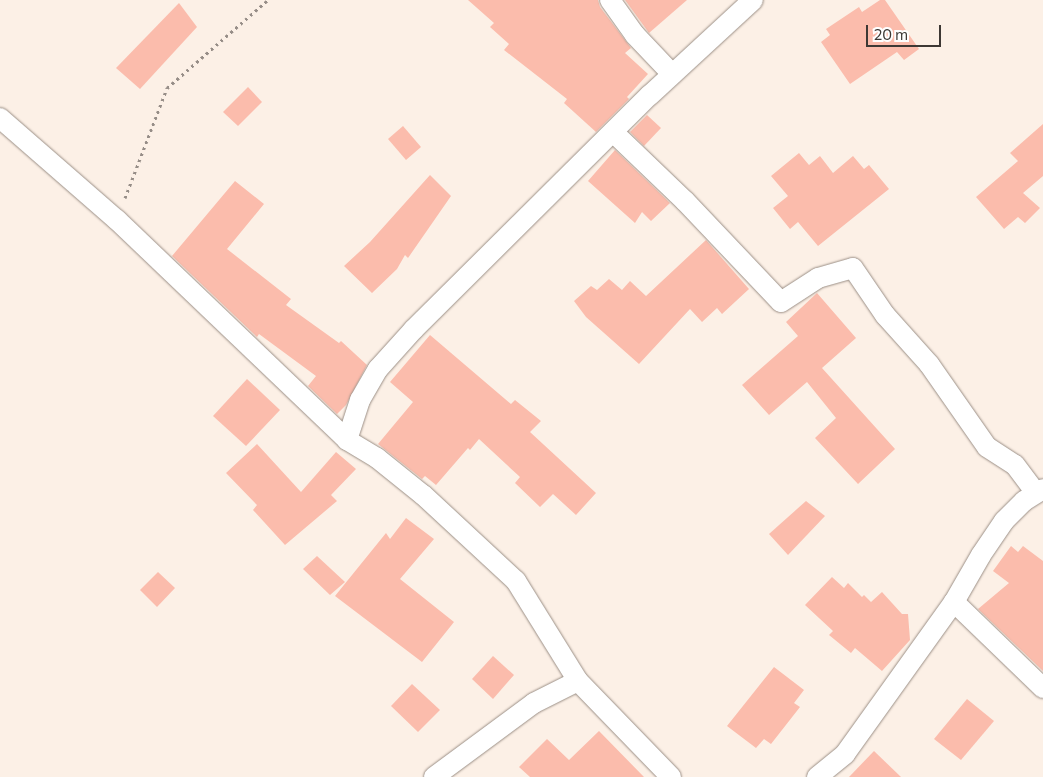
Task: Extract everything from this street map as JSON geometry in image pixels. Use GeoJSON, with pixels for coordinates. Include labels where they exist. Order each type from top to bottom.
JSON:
{"type":"FeatureCollection","features":[{"type":"Feature","properties":{"kind":"street"},"geometry":{"type":"LineString","coordinates":[[610,0],[635,35],[672,74]]}},
{"type":"Feature","properties":{"kind":"street"},"geometry":{"type":"LineString","coordinates":[[347,440],[360,400],[378,369],[414,329],[672,74],[753,0]]}},
{"type":"Feature","properties":{"kind":"street"},"geometry":{"type":"LineString","coordinates":[[0,118],[117,220],[347,440],[377,458],[423,495],[516,581],[578,681],[671,777]]}},
{"type":"Feature","properties":{"kind":"street"},"geometry":{"type":"LineString","coordinates":[[613,132],[685,201],[781,302],[818,278],[853,268],[885,315],[930,364],[988,447],[1015,465],[1039,491],[1004,521],[981,555],[954,602],[845,754],[817,777]]}},
{"type":"Feature","properties":{"kind":"street"},"geometry":{"type":"LineString","coordinates":[[954,602],[1043,688]]}},
{"type":"Feature","properties":{"kind":"street"},"geometry":{"type":"LineString","coordinates":[[434,777],[534,703],[578,681]]}},
{"type":"Feature","properties":{"kind":"path"},"geometry":{"type":"LineString","coordinates":[[117,220],[167,88],[268,0]]}},
{"type":"Feature","properties":{"kind":"building"},"geometry":{"type":"Polygon","coordinates":[[[468,0],[598,0],[600,7],[631,48],[625,53],[648,74],[627,97],[629,99],[596,132],[564,103],[567,99],[504,50],[509,44],[490,27],[494,23],[468,0]]]}},
{"type":"Feature","properties":{"kind":"building"},"geometry":{"type":"Polygon","coordinates":[[[625,0],[687,0],[649,33],[625,0]]]}},
{"type":"Feature","properties":{"kind":"building"},"geometry":{"type":"Polygon","coordinates":[[[880,0],[885,0],[919,49],[904,60],[897,52],[850,84],[821,42],[830,35],[826,29],[859,7],[862,12],[880,0]]]}},
{"type":"Feature","properties":{"kind":"building"},"geometry":{"type":"Polygon","coordinates":[[[179,3],[197,27],[140,89],[116,68],[179,3]]]}},
{"type":"Feature","properties":{"kind":"building"},"geometry":{"type":"Polygon","coordinates":[[[248,87],[262,102],[238,126],[223,112],[248,87]]]}},
{"type":"Feature","properties":{"kind":"building"},"geometry":{"type":"Polygon","coordinates":[[[647,115],[661,128],[644,146],[630,132],[647,115]]]}},
{"type":"Feature","properties":{"kind":"building"},"geometry":{"type":"Polygon","coordinates":[[[1043,124],[1043,176],[1023,193],[1040,208],[1025,223],[1018,217],[1004,229],[976,197],[1018,161],[1010,153],[1043,124]]]}},
{"type":"Feature","properties":{"kind":"building"},"geometry":{"type":"Polygon","coordinates":[[[403,126],[421,147],[406,160],[388,139],[403,126]]]}},
{"type":"Feature","properties":{"kind":"building"},"geometry":{"type":"Polygon","coordinates":[[[615,150],[670,203],[651,221],[642,212],[635,223],[588,181],[615,150]]]}},
{"type":"Feature","properties":{"kind":"building"},"geometry":{"type":"Polygon","coordinates":[[[799,153],[809,165],[820,156],[833,173],[853,156],[864,169],[869,165],[889,189],[818,246],[798,222],[790,229],[773,208],[788,196],[771,176],[799,153]]]}},
{"type":"Feature","properties":{"kind":"building"},"geometry":{"type":"Polygon","coordinates":[[[430,175],[451,196],[408,258],[405,255],[397,269],[372,293],[344,266],[370,242],[430,175]]]}},
{"type":"Feature","properties":{"kind":"building"},"geometry":{"type":"Polygon","coordinates":[[[235,181],[264,204],[227,249],[291,299],[286,305],[339,343],[341,341],[367,365],[346,405],[337,414],[308,386],[316,376],[259,334],[257,337],[172,256],[235,181]]]}},
{"type":"Feature","properties":{"kind":"building"},"geometry":{"type":"Polygon","coordinates":[[[706,240],[749,289],[722,314],[717,308],[702,322],[690,309],[639,364],[586,317],[574,301],[591,286],[597,290],[609,279],[622,290],[630,281],[646,296],[706,240]]]}},
{"type":"Feature","properties":{"kind":"building"},"geometry":{"type":"Polygon","coordinates":[[[817,293],[856,338],[822,368],[895,449],[858,484],[815,438],[836,418],[807,382],[769,415],[742,385],[798,336],[786,322],[817,293]]]}},
{"type":"Feature","properties":{"kind":"building"},"geometry":{"type":"Polygon","coordinates":[[[430,335],[511,404],[515,400],[541,421],[530,432],[596,493],[576,515],[553,494],[540,507],[515,483],[520,477],[479,439],[470,450],[468,448],[436,485],[425,476],[422,479],[378,444],[413,402],[390,382],[430,335]]]}},
{"type":"Feature","properties":{"kind":"building"},"geometry":{"type":"Polygon","coordinates":[[[247,379],[280,410],[246,446],[213,416],[247,379]]]}},
{"type":"Feature","properties":{"kind":"building"},"geometry":{"type":"Polygon","coordinates":[[[257,444],[301,492],[336,452],[356,469],[331,495],[337,501],[285,545],[253,510],[257,505],[226,473],[257,444]]]}},
{"type":"Feature","properties":{"kind":"building"},"geometry":{"type":"Polygon","coordinates":[[[806,501],[825,516],[788,555],[769,534],[806,501]]]}},
{"type":"Feature","properties":{"kind":"building"},"geometry":{"type":"Polygon","coordinates":[[[406,518],[434,539],[400,579],[454,622],[422,662],[335,596],[386,533],[390,539],[406,518]]]}},
{"type":"Feature","properties":{"kind":"building"},"geometry":{"type":"Polygon","coordinates":[[[1011,546],[1018,552],[1023,546],[1043,561],[1043,671],[978,609],[1009,583],[993,571],[1011,546]]]}},
{"type":"Feature","properties":{"kind":"building"},"geometry":{"type":"Polygon","coordinates":[[[317,556],[345,582],[330,595],[303,569],[317,556]]]}},
{"type":"Feature","properties":{"kind":"building"},"geometry":{"type":"Polygon","coordinates":[[[158,572],[175,588],[157,607],[140,590],[158,572]]]}},
{"type":"Feature","properties":{"kind":"building"},"geometry":{"type":"Polygon","coordinates":[[[832,577],[844,588],[848,583],[862,597],[864,595],[871,602],[882,592],[902,614],[908,614],[910,640],[882,671],[855,648],[851,653],[829,635],[833,631],[805,605],[832,577]]]}},
{"type":"Feature","properties":{"kind":"building"},"geometry":{"type":"Polygon","coordinates":[[[493,656],[514,675],[493,699],[472,679],[493,656]]]}},
{"type":"Feature","properties":{"kind":"building"},"geometry":{"type":"Polygon","coordinates":[[[774,667],[804,690],[794,703],[800,707],[771,744],[764,739],[756,748],[727,726],[774,667]]]}},
{"type":"Feature","properties":{"kind":"building"},"geometry":{"type":"Polygon","coordinates":[[[412,684],[440,710],[418,732],[391,706],[412,684]]]}},
{"type":"Feature","properties":{"kind":"building"},"geometry":{"type":"Polygon","coordinates":[[[967,699],[994,721],[961,760],[934,739],[967,699]]]}},
{"type":"Feature","properties":{"kind":"building"},"geometry":{"type":"Polygon","coordinates":[[[599,731],[644,777],[530,777],[519,767],[547,739],[569,760],[599,731]]]}},
{"type":"Feature","properties":{"kind":"building"},"geometry":{"type":"Polygon","coordinates":[[[874,751],[901,777],[849,777],[874,751]]]}}]}
